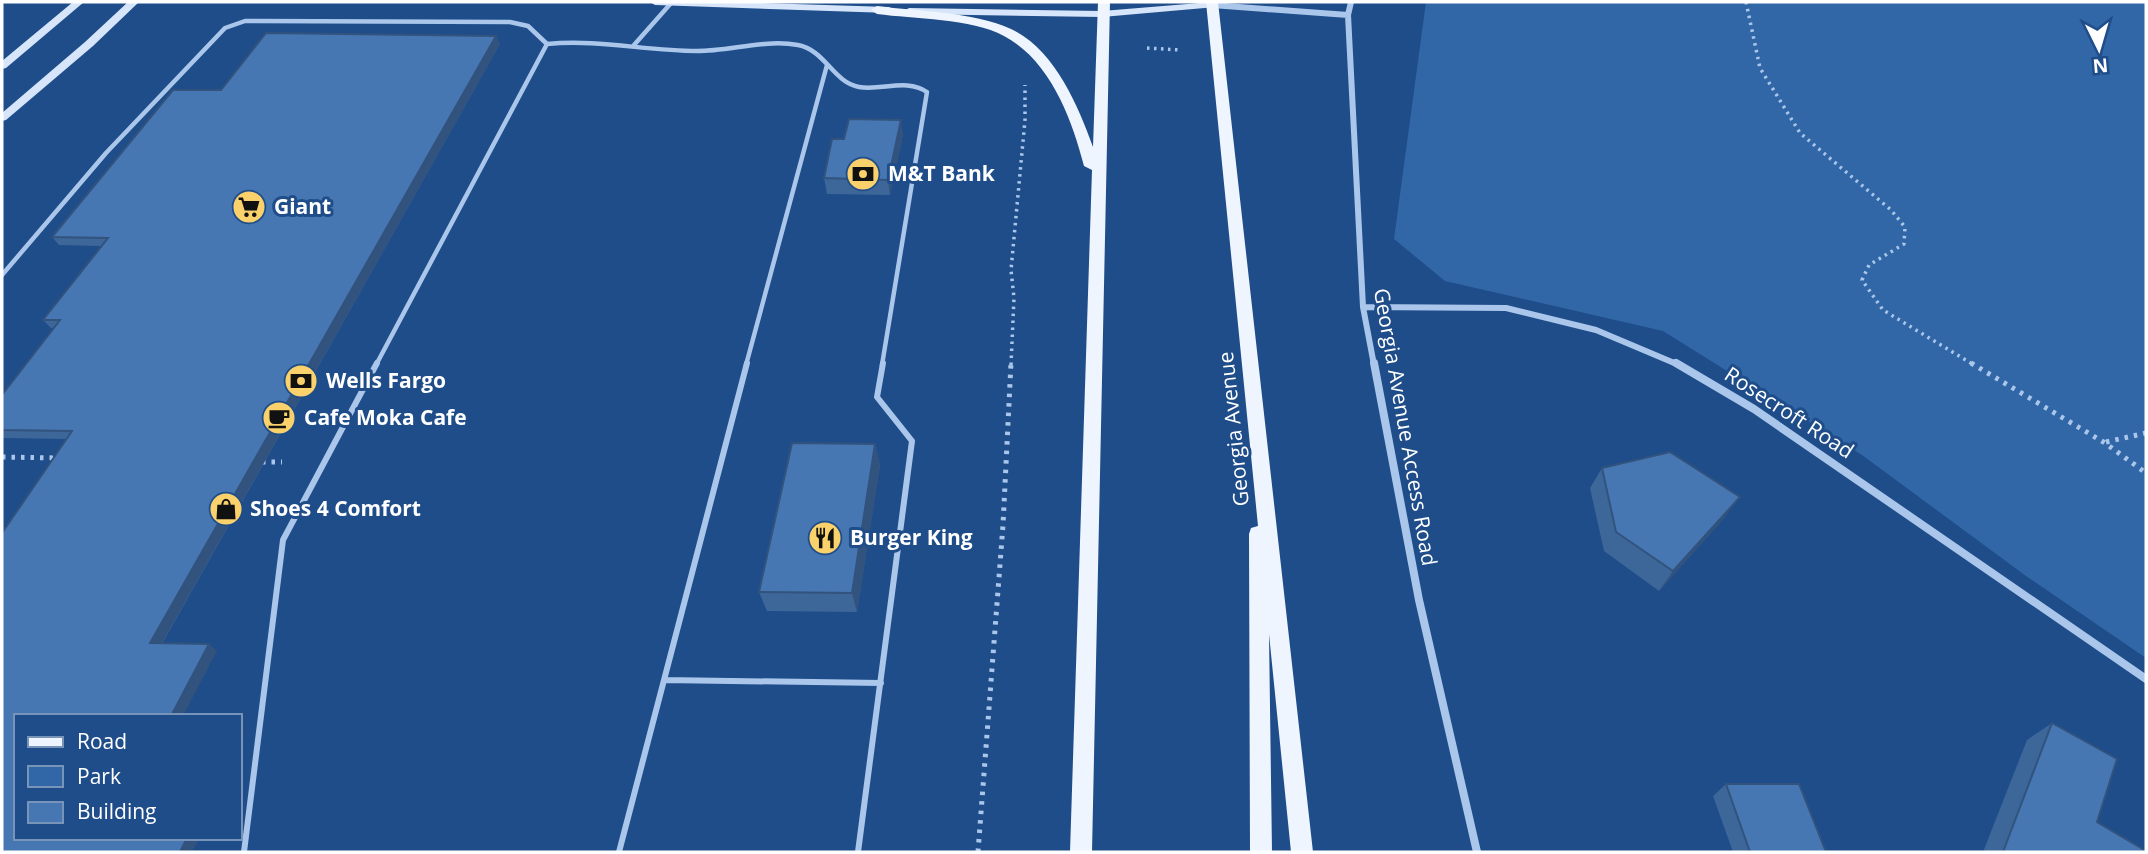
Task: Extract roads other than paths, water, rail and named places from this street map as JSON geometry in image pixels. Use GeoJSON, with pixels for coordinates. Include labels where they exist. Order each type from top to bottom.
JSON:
{"type":"FeatureCollection","features":[{"type":"Feature","properties":{"kind":"main road","name":"Georgia Avenue"},"geometry":{"type":"LineString","coordinates":[[1212,3],[1302,852]]}},
{"type":"Feature","properties":{"kind":"main road"},"geometry":{"type":"LineString","coordinates":[[1080,852],[1103,8]]}},
{"type":"Feature","properties":{"kind":"main road"},"geometry":{"type":"LineString","coordinates":[[877,10],[984,25],[1010,34],[1035,55],[1071,107],[1084,133],[1097,191]]}},
{"type":"Feature","properties":{"kind":"main road"},"geometry":{"type":"LineString","coordinates":[[1258,440],[1261,852]]}},
{"type":"Feature","properties":{"kind":"street"},"geometry":{"type":"LineString","coordinates":[[2,66],[79,2]]}},
{"type":"Feature","properties":{"kind":"street"},"geometry":{"type":"LineString","coordinates":[[2,118],[134,2]]}},
{"type":"Feature","properties":{"kind":"street"},"geometry":{"type":"LineString","coordinates":[[123,12],[147,2]]}},
{"type":"Feature","properties":{"kind":"street"},"geometry":{"type":"LineString","coordinates":[[655,2],[774,4],[877,10],[1103,8],[1212,3]]}},
{"type":"Feature","properties":{"kind":"street"},"geometry":{"type":"LineString","coordinates":[[1194,2],[1348,15]]}},
{"type":"Feature","properties":{"kind":"street","name":"Georgia Avenue Access Road"},"geometry":{"type":"LineString","coordinates":[[1351,2],[1348,15],[1363,307],[1419,600],[1477,852]]}},
{"type":"Feature","properties":{"kind":"street","name":"Rosecroft Road"},"geometry":{"type":"LineString","coordinates":[[1363,307],[1506,309],[1596,330],[1670,359],[1754,409],[2146,679]]}},
{"type":"Feature","properties":{"kind":"lane"},"geometry":{"type":"LineString","coordinates":[[634,45],[672,2]]}},
{"type":"Feature","properties":{"kind":"lane"},"geometry":{"type":"LineString","coordinates":[[2,275],[106,153],[225,28],[244,22],[510,22],[528,26],[547,44],[593,40],[699,51],[798,45],[808,48],[845,84],[860,88],[917,86],[927,92],[877,397],[912,441],[858,852]]}},
{"type":"Feature","properties":{"kind":"lane"},"geometry":{"type":"LineString","coordinates":[[244,852],[283,540],[547,44]]}},
{"type":"Feature","properties":{"kind":"lane"},"geometry":{"type":"LineString","coordinates":[[619,852],[827,65]]}},
{"type":"Feature","properties":{"kind":"lane"},"geometry":{"type":"LineString","coordinates":[[664,680],[881,683]]}},
{"type":"Feature","properties":{"kind":"place","name":"M&T Bank"},"geometry":{"type":"Point","coordinates":[863,174]}},
{"type":"Feature","properties":{"kind":"place","name":"Giant"},"geometry":{"type":"Point","coordinates":[249,207]}},
{"type":"Feature","properties":{"kind":"place","name":"Wells Fargo"},"geometry":{"type":"Point","coordinates":[301,381]}},
{"type":"Feature","properties":{"kind":"place","name":"Cafe Moka Cafe"},"geometry":{"type":"Point","coordinates":[279,418]}},
{"type":"Feature","properties":{"kind":"place","name":"Shoes 4 Comfort"},"geometry":{"type":"Point","coordinates":[226,509]}},
{"type":"Feature","properties":{"kind":"place","name":"Burger King"},"geometry":{"type":"Point","coordinates":[825,538]}}]}
